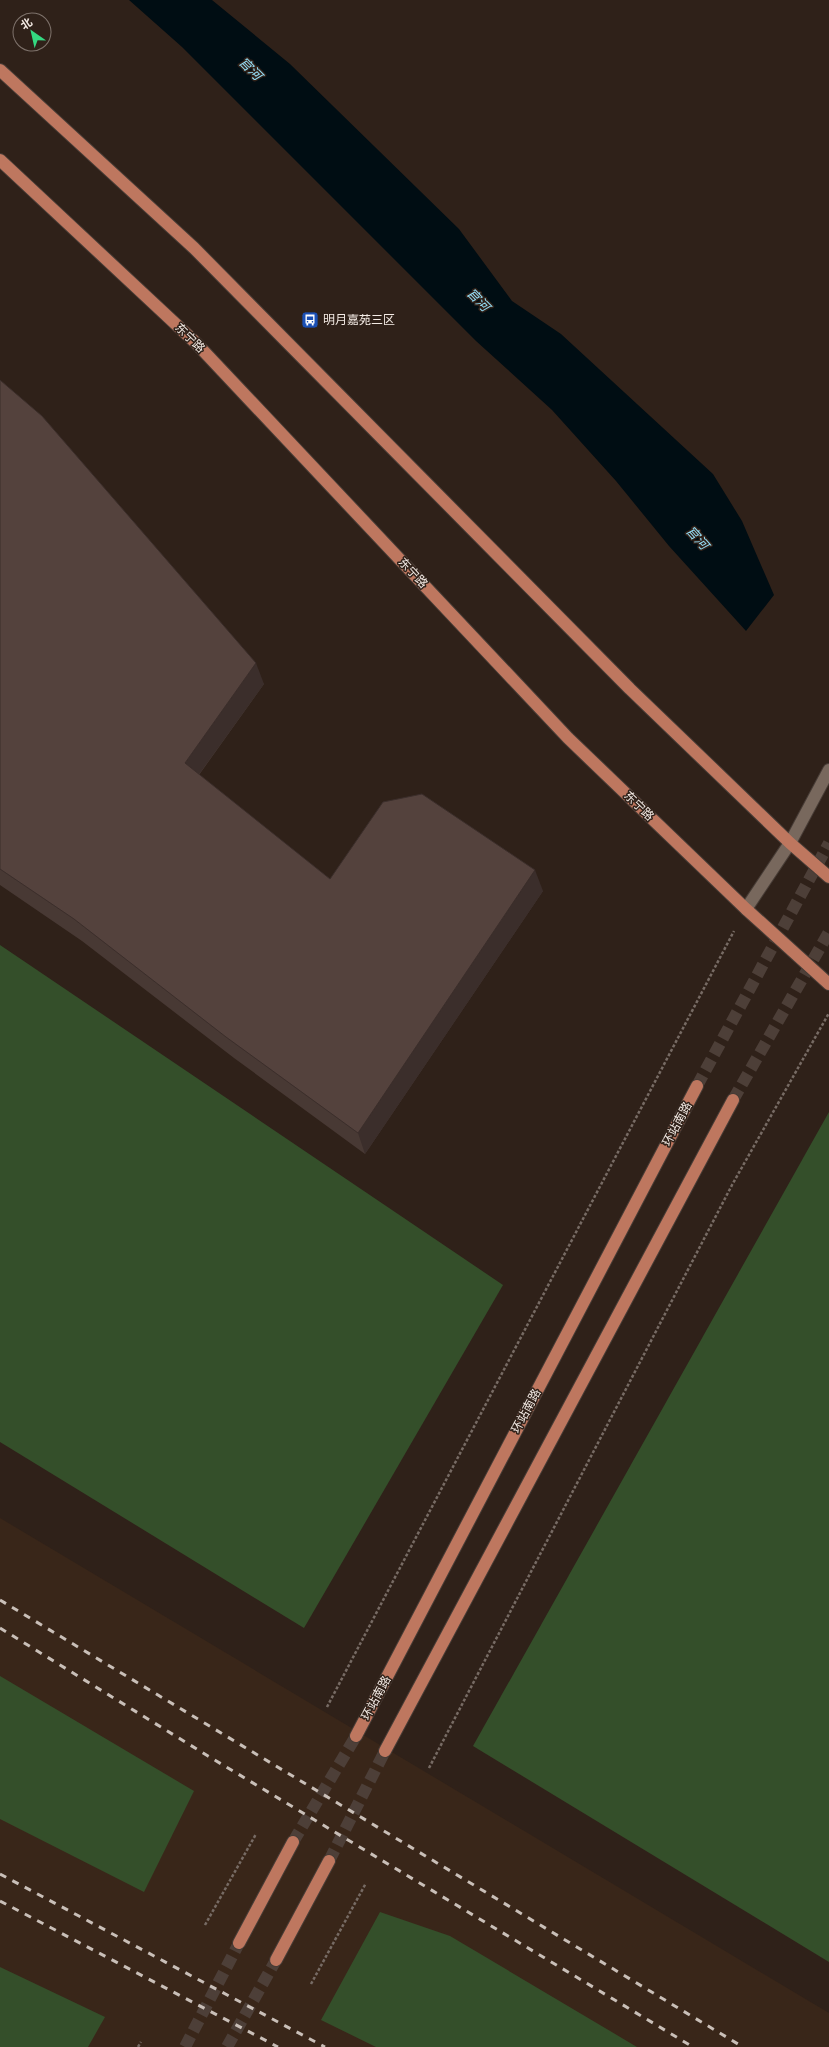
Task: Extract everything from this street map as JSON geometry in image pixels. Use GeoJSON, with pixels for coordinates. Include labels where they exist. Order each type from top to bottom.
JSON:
{"type":"FeatureCollection","features":[{"type":"Feature","properties":{"kind":"main road"},"geometry":{"type":"LineString","coordinates":[[0,70],[194,248],[630,689],[790,843],[829,877]]}},
{"type":"Feature","properties":{"kind":"main road","name":"东宁路"},"geometry":{"type":"LineString","coordinates":[[0,160],[196,344],[568,738],[746,909],[829,984]]}},
{"type":"Feature","properties":{"kind":"main road","name":"环站南路"},"geometry":{"type":"LineString","coordinates":[[356,1736],[697,1086]]}},
{"type":"Feature","properties":{"kind":"main road"},"geometry":{"type":"LineString","coordinates":[[385,1751],[733,1100]]}},
{"type":"Feature","properties":{"kind":"main road"},"geometry":{"type":"LineString","coordinates":[[239,1943],[293,1842]]}},
{"type":"Feature","properties":{"kind":"main road"},"geometry":{"type":"LineString","coordinates":[[276,1960],[329,1861]]}},
{"type":"Feature","properties":{"kind":"street"},"geometry":{"type":"LineString","coordinates":[[746,909],[790,843],[829,770]]}},
{"type":"Feature","properties":{"kind":"path"},"geometry":{"type":"LineString","coordinates":[[327,1707],[746,909]]}},
{"type":"Feature","properties":{"kind":"path"},"geometry":{"type":"LineString","coordinates":[[429,1768],[732,1185],[829,1013]]}},
{"type":"Feature","properties":{"kind":"path"},"geometry":{"type":"LineString","coordinates":[[206,1925],[256,1834]]}},
{"type":"Feature","properties":{"kind":"path"},"geometry":{"type":"LineString","coordinates":[[311,1984],[366,1883]]}},
{"type":"Feature","properties":{"kind":"path"},"geometry":{"type":"LineString","coordinates":[[138,2047],[141,2042]]}},
{"type":"Feature","properties":{"kind":"shaded area"},"geometry":{"type":"Polygon","coordinates":[[[0,1518],[829,2013],[829,2047],[0,2047],[0,1518]]]}},
{"type":"Feature","properties":{"kind":"green space"},"geometry":{"type":"Polygon","coordinates":[[[0,945],[503,1285],[304,1628],[0,1442],[0,945]]]}},
{"type":"Feature","properties":{"kind":"green space"},"geometry":{"type":"Polygon","coordinates":[[[829,1112],[829,1962],[473,1746],[829,1112]]]}},
{"type":"Feature","properties":{"kind":"green space"},"geometry":{"type":"Polygon","coordinates":[[[0,1676],[194,1791],[144,1892],[0,1819],[0,1676]]]}},
{"type":"Feature","properties":{"kind":"green space"},"geometry":{"type":"Polygon","coordinates":[[[380,1912],[450,1936],[637,2047],[376,2047],[321,2020],[380,1912]]]}},
{"type":"Feature","properties":{"kind":"green space"},"geometry":{"type":"Polygon","coordinates":[[[0,1967],[105,2017],[88,2047],[0,2047],[0,1967]]]}},
{"type":"Feature","properties":{"kind":"water","name":"官河"},"geometry":{"type":"Polygon","coordinates":[[[129,0],[212,0],[290,64],[459,229],[512,301],[561,334],[713,474],[742,521],[774,595],[746,631],[669,546],[616,481],[552,410],[476,341],[182,47],[129,0]]]}},
{"type":"Feature","properties":{"kind":"building"},"geometry":{"type":"Polygon","coordinates":[[[0,380],[42,416],[256,663],[185,763],[330,879],[383,802],[422,794],[535,870],[358,1133],[226,1037],[74,919],[0,869],[0,380]]]}},
{"type":"Feature","properties":{"kind":"tunnel"},"geometry":{"type":"LineString","coordinates":[[697,1086],[829,843]]}},
{"type":"Feature","properties":{"kind":"tunnel"},"geometry":{"type":"LineString","coordinates":[[733,1100],[829,932]]}},
{"type":"Feature","properties":{"kind":"tunnel"},"geometry":{"type":"LineString","coordinates":[[293,1842],[356,1736]]}},
{"type":"Feature","properties":{"kind":"tunnel"},"geometry":{"type":"LineString","coordinates":[[329,1861],[385,1751]]}},
{"type":"Feature","properties":{"kind":"tunnel"},"geometry":{"type":"LineString","coordinates":[[185,2047],[239,1943]]}},
{"type":"Feature","properties":{"kind":"tunnel"},"geometry":{"type":"LineString","coordinates":[[227,2047],[276,1960]]}},
{"type":"Feature","properties":{"kind":"railway"},"geometry":{"type":"LineString","coordinates":[[0,1600],[743,2047]]}},
{"type":"Feature","properties":{"kind":"railway"},"geometry":{"type":"LineString","coordinates":[[0,1628],[208,1756],[693,2047]]}},
{"type":"Feature","properties":{"kind":"railway"},"geometry":{"type":"LineString","coordinates":[[0,1874],[325,2047]]}},
{"type":"Feature","properties":{"kind":"railway"},"geometry":{"type":"LineString","coordinates":[[0,1901],[278,2047]]}},
{"type":"Feature","properties":{"kind":"place","name":"明月嘉苑三区"},"geometry":{"type":"Point","coordinates":[310,320]}}]}
